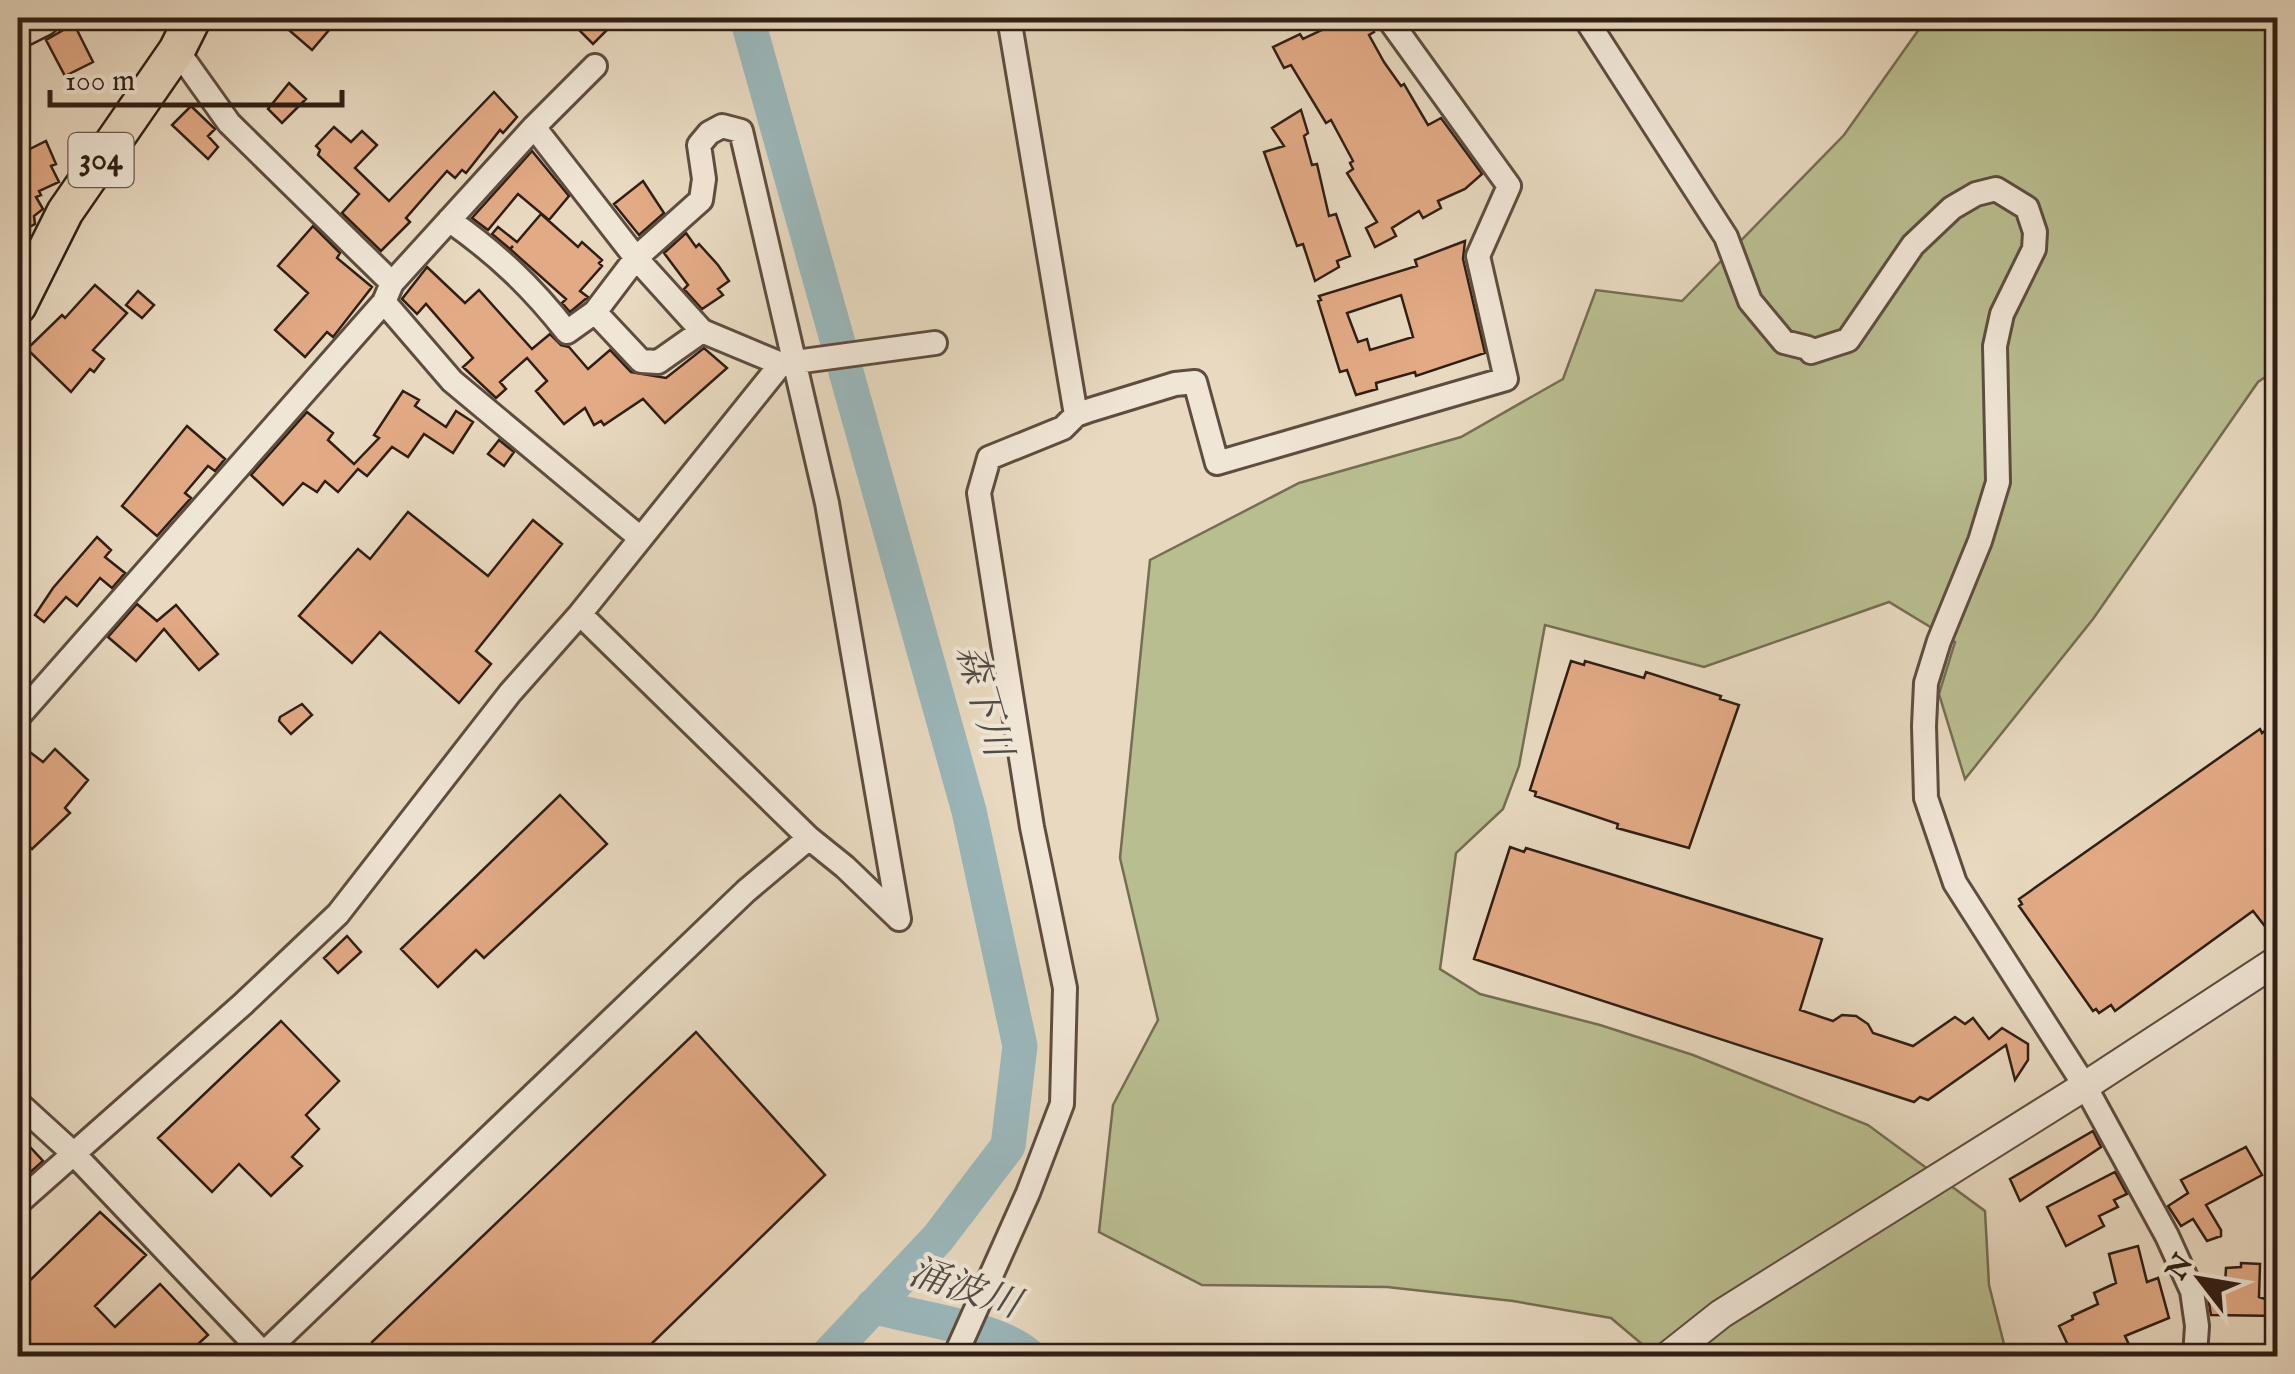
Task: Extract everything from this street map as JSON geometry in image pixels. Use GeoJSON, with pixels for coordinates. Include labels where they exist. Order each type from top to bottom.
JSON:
{"type":"FeatureCollection","features":[{"type":"Feature","properties":{"kind":"highway"},"geometry":{"type":"LineString","coordinates":[[18,30],[42,18]]}},
{"type":"Feature","properties":{"kind":"highway","name":"304"},"geometry":{"type":"LineString","coordinates":[[18,306],[66,212],[177,50],[193,18]]}},
{"type":"Feature","properties":{"kind":"street"},"geometry":{"type":"LineString","coordinates":[[1009,18],[1076,415]]}},
{"type":"Feature","properties":{"kind":"street"},"geometry":{"type":"LineString","coordinates":[[956,1356],[1028,1193],[1062,1104],[1065,988],[1032,827],[979,493],[989,458],[1064,428],[1076,415],[1175,384],[1195,382],[1217,463],[1506,379],[1478,256],[1509,186],[1388,18]]}},
{"type":"Feature","properties":{"kind":"street"},"geometry":{"type":"LineString","coordinates":[[1586,18],[1726,238],[1750,300],[1784,342],[1811,352],[1848,340],[1913,246],[1952,208],[1976,194],[1996,189],[2027,208],[2036,232],[2034,248],[2002,314],[1995,346],[1998,482],[1926,683],[1926,798],[1956,883],[2084,1086],[2167,1236],[2192,1291],[2197,1326],[2194,1356]]}},
{"type":"Feature","properties":{"kind":"street"},"geometry":{"type":"LineString","coordinates":[[177,50],[229,123],[388,293],[452,381],[639,538]]}},
{"type":"Feature","properties":{"kind":"street"},"geometry":{"type":"LineString","coordinates":[[18,717],[449,220],[595,66]]}},
{"type":"Feature","properties":{"kind":"street"},"geometry":{"type":"LineString","coordinates":[[449,220],[533,288],[567,332],[595,312],[636,258],[702,200],[700,145],[709,133],[722,126],[742,131],[855,652],[899,919],[580,614]]}},
{"type":"Feature","properties":{"kind":"street"},"geometry":{"type":"LineString","coordinates":[[534,127],[636,258],[702,331],[794,363],[929,344]]}},
{"type":"Feature","properties":{"kind":"street"},"geometry":{"type":"LineString","coordinates":[[595,312],[641,360],[658,362],[702,331]]}},
{"type":"Feature","properties":{"kind":"street"},"geometry":{"type":"LineString","coordinates":[[18,1203],[243,1004],[338,914],[510,694],[639,538],[794,363]]}},
{"type":"Feature","properties":{"kind":"street"},"geometry":{"type":"LineString","coordinates":[[18,1103],[74,1154],[262,1355],[746,892],[810,838]]}},
{"type":"Feature","properties":{"kind":"street"},"geometry":{"type":"LineString","coordinates":[[1668,1356],[1720,1314],[2278,960]]}},
{"type":"Feature","properties":{"kind":"green space"},"geometry":{"type":"Polygon","coordinates":[[[1927,18],[2277,18],[2277,369],[2258,382],[2093,619],[1965,779],[1939,694],[1955,642],[1889,602],[1704,667],[1545,625],[1519,766],[1503,809],[1456,853],[1440,969],[1480,994],[1600,1025],[1693,1055],[1868,1125],[1985,1211],[1989,1285],[2007,1356],[1656,1356],[1611,1318],[1513,1301],[1387,1287],[1202,1285],[1099,1232],[1113,1105],[1158,1020],[1120,858],[1150,560],[1299,483],[1461,437],[1563,379],[1596,290],[1682,301],[1844,135],[1927,18]]]}},
{"type":"Feature","properties":{"kind":"building"},"geometry":{"type":"Polygon","coordinates":[[[275,18],[316,18],[329,30],[312,50],[275,18]]]}},
{"type":"Feature","properties":{"kind":"building"},"geometry":{"type":"Polygon","coordinates":[[[567,18],[602,18],[611,26],[593,44],[567,18]]]}},
{"type":"Feature","properties":{"kind":"building"},"geometry":{"type":"Polygon","coordinates":[[[1347,18],[1367,18],[1374,32],[1369,35],[1384,62],[1401,86],[1404,84],[1428,125],[1441,118],[1482,174],[1465,189],[1438,201],[1441,208],[1423,218],[1419,211],[1392,228],[1396,236],[1375,247],[1366,228],[1377,222],[1347,173],[1353,169],[1353,161],[1331,120],[1326,123],[1291,65],[1284,68],[1273,47],[1300,34],[1303,39],[1347,18]]]}},
{"type":"Feature","properties":{"kind":"building"},"geometry":{"type":"Polygon","coordinates":[[[74,24],[93,62],[65,76],[46,40],[74,24]]]}},
{"type":"Feature","properties":{"kind":"building"},"geometry":{"type":"Polygon","coordinates":[[[289,83],[306,99],[282,123],[268,109],[289,83]]]}},
{"type":"Feature","properties":{"kind":"building"},"geometry":{"type":"Polygon","coordinates":[[[494,92],[517,117],[503,133],[500,130],[466,173],[462,170],[455,178],[447,171],[406,218],[410,222],[381,251],[342,213],[359,194],[318,155],[320,150],[316,146],[334,127],[351,142],[362,131],[377,145],[355,168],[389,201],[494,92]]]}},
{"type":"Feature","properties":{"kind":"building"},"geometry":{"type":"Polygon","coordinates":[[[191,106],[215,129],[208,136],[218,147],[208,159],[172,125],[191,106]]]}},
{"type":"Feature","properties":{"kind":"building"},"geometry":{"type":"Polygon","coordinates":[[[1301,110],[1308,133],[1304,136],[1312,165],[1317,164],[1329,216],[1336,214],[1350,256],[1337,261],[1339,267],[1315,281],[1303,244],[1297,246],[1264,152],[1284,146],[1272,128],[1301,110]]]}},
{"type":"Feature","properties":{"kind":"building"},"geometry":{"type":"Polygon","coordinates":[[[46,141],[59,182],[39,191],[41,195],[36,197],[43,209],[34,216],[35,224],[18,233],[18,155],[46,141]]]}},
{"type":"Feature","properties":{"kind":"building"},"geometry":{"type":"Polygon","coordinates":[[[532,151],[569,196],[549,220],[518,194],[488,230],[472,218],[532,151]]]}},
{"type":"Feature","properties":{"kind":"building"},"geometry":{"type":"Polygon","coordinates":[[[643,181],[664,213],[639,235],[614,204],[643,181]]]}},
{"type":"Feature","properties":{"kind":"building"},"geometry":{"type":"Polygon","coordinates":[[[541,214],[578,247],[582,242],[602,260],[602,266],[580,291],[588,297],[570,312],[562,303],[566,299],[492,234],[498,227],[517,242],[541,214]]]}},
{"type":"Feature","properties":{"kind":"building"},"geometry":{"type":"Polygon","coordinates":[[[313,226],[340,253],[337,258],[372,287],[333,337],[327,332],[305,357],[275,330],[308,293],[278,266],[313,226]]]}},
{"type":"Feature","properties":{"kind":"building"},"geometry":{"type":"Polygon","coordinates":[[[686,233],[729,281],[718,289],[723,295],[702,309],[684,289],[688,285],[664,253],[686,233]]]}},
{"type":"Feature","properties":{"kind":"building"},"geometry":{"type":"Polygon","coordinates":[[[1465,241],[1463,259],[1485,353],[1416,376],[1415,372],[1376,383],[1377,389],[1356,395],[1347,370],[1340,372],[1319,296],[1417,266],[1415,260],[1465,241]],[[1401,295],[1347,313],[1358,342],[1367,339],[1370,350],[1413,337],[1401,295]]]}},
{"type":"Feature","properties":{"kind":"building"},"geometry":{"type":"Polygon","coordinates":[[[427,267],[465,303],[479,290],[532,349],[550,334],[569,347],[588,369],[610,350],[631,372],[666,378],[704,348],[727,368],[665,423],[643,399],[604,425],[601,421],[594,425],[585,408],[564,424],[536,391],[547,381],[527,358],[500,382],[506,389],[496,398],[463,367],[473,358],[426,304],[417,314],[402,299],[427,267]]]}},
{"type":"Feature","properties":{"kind":"building"},"geometry":{"type":"Polygon","coordinates":[[[95,285],[127,313],[93,350],[104,359],[71,392],[27,349],[62,315],[65,318],[95,285]]]}},
{"type":"Feature","properties":{"kind":"building"},"geometry":{"type":"Polygon","coordinates":[[[138,291],[154,305],[142,318],[126,305],[138,291]]]}},
{"type":"Feature","properties":{"kind":"building"},"geometry":{"type":"Polygon","coordinates":[[[403,391],[419,400],[415,406],[446,427],[456,411],[473,422],[453,453],[424,434],[408,457],[392,447],[367,476],[358,469],[338,492],[325,481],[317,492],[303,483],[283,505],[251,475],[307,412],[333,433],[328,440],[354,464],[379,438],[374,435],[403,391]]]}},
{"type":"Feature","properties":{"kind":"building"},"geometry":{"type":"Polygon","coordinates":[[[187,426],[225,459],[215,471],[208,466],[185,493],[191,498],[157,536],[122,506],[187,426]]]}},
{"type":"Feature","properties":{"kind":"building"},"geometry":{"type":"Polygon","coordinates":[[[499,440],[514,452],[504,466],[488,454],[499,440]]]}},
{"type":"Feature","properties":{"kind":"building"},"geometry":{"type":"Polygon","coordinates":[[[408,512],[488,576],[533,520],[562,544],[476,651],[491,664],[459,703],[380,632],[352,663],[299,616],[358,549],[370,559],[408,512]]]}},
{"type":"Feature","properties":{"kind":"building"},"geometry":{"type":"Polygon","coordinates":[[[97,537],[111,550],[105,557],[125,573],[112,588],[100,578],[77,606],[66,597],[44,622],[35,615],[97,537]]]}},
{"type":"Feature","properties":{"kind":"building"},"geometry":{"type":"Polygon","coordinates":[[[137,604],[157,621],[176,605],[218,654],[199,670],[164,629],[136,661],[108,637],[137,604]]]}},
{"type":"Feature","properties":{"kind":"building"},"geometry":{"type":"Polygon","coordinates":[[[1571,661],[1584,665],[1585,661],[1644,678],[1646,672],[1739,705],[1689,848],[1617,828],[1618,824],[1535,796],[1536,792],[1530,790],[1571,661]]]}},
{"type":"Feature","properties":{"kind":"building"},"geometry":{"type":"Polygon","coordinates":[[[302,704],[312,715],[291,734],[279,721],[280,717],[302,704]]]}},
{"type":"Feature","properties":{"kind":"building"},"geometry":{"type":"Polygon","coordinates":[[[2260,729],[2270,736],[2278,731],[2278,943],[2253,911],[2115,1011],[2111,1005],[2099,1013],[2093,1011],[2019,906],[2019,899],[2260,729]]]}},
{"type":"Feature","properties":{"kind":"building"},"geometry":{"type":"Polygon","coordinates":[[[18,743],[43,762],[55,749],[88,780],[65,808],[70,813],[32,849],[18,837],[18,743]]]}},
{"type":"Feature","properties":{"kind":"building"},"geometry":{"type":"Polygon","coordinates":[[[560,795],[607,844],[484,958],[476,950],[438,987],[401,949],[560,795]]]}},
{"type":"Feature","properties":{"kind":"building"},"geometry":{"type":"Polygon","coordinates":[[[1510,847],[1524,852],[1526,848],[1822,939],[1800,1010],[1833,1021],[1842,1015],[1856,1016],[1873,1033],[1913,1046],[1955,1017],[1965,1024],[1973,1018],[1989,1039],[2002,1028],[2028,1044],[2028,1060],[2015,1080],[2006,1045],[1928,1100],[1920,1097],[1914,1102],[1474,959],[1510,847]]]}},
{"type":"Feature","properties":{"kind":"building"},"geometry":{"type":"Polygon","coordinates":[[[347,936],[361,952],[338,973],[324,958],[347,936]]]}},
{"type":"Feature","properties":{"kind":"building"},"geometry":{"type":"Polygon","coordinates":[[[281,1021],[339,1081],[306,1115],[319,1129],[292,1157],[302,1166],[271,1196],[239,1164],[212,1192],[158,1138],[281,1021]]]}},
{"type":"Feature","properties":{"kind":"building"},"geometry":{"type":"Polygon","coordinates":[[[696,1032],[825,1175],[639,1356],[385,1356],[372,1342],[696,1032]]]}},
{"type":"Feature","properties":{"kind":"building"},"geometry":{"type":"Polygon","coordinates":[[[2093,1131],[2101,1147],[2020,1201],[2010,1179],[2093,1131]]]}},
{"type":"Feature","properties":{"kind":"building"},"geometry":{"type":"Polygon","coordinates":[[[18,1134],[43,1161],[18,1183],[18,1134]]]}},
{"type":"Feature","properties":{"kind":"building"},"geometry":{"type":"Polygon","coordinates":[[[2246,1147],[2262,1175],[2206,1205],[2221,1236],[2207,1241],[2193,1219],[2181,1226],[2168,1206],[2188,1193],[2181,1180],[2246,1147]]]}},
{"type":"Feature","properties":{"kind":"building"},"geometry":{"type":"Polygon","coordinates":[[[2115,1172],[2127,1194],[2114,1200],[2118,1207],[2099,1216],[2104,1226],[2066,1246],[2047,1207],[2115,1172]]]}},
{"type":"Feature","properties":{"kind":"building"},"geometry":{"type":"Polygon","coordinates":[[[100,1212],[146,1255],[95,1306],[115,1327],[160,1284],[208,1335],[185,1356],[18,1356],[18,1292],[100,1212]]]}},
{"type":"Feature","properties":{"kind":"building"},"geometry":{"type":"Polygon","coordinates":[[[2138,1246],[2147,1282],[2158,1278],[2169,1318],[2125,1336],[2131,1349],[2112,1356],[2073,1356],[2059,1326],[2098,1304],[2094,1293],[2116,1283],[2109,1254],[2138,1246]]]}},
{"type":"Feature","properties":{"kind":"building"},"geometry":{"type":"Polygon","coordinates":[[[2241,1263],[2260,1264],[2259,1297],[2278,1303],[2278,1316],[2211,1315],[2206,1285],[2225,1285],[2226,1268],[2241,1267],[2241,1263]]]}},
{"type":"Feature","properties":{"kind":"waterway","name":"森下川"},"geometry":{"type":"LineString","coordinates":[[747,18],[969,811],[1020,1046],[1008,1146],[938,1238],[827,1356]]}},
{"type":"Feature","properties":{"kind":"waterway","name":"涌波川"},"geometry":{"type":"LineString","coordinates":[[873,1306],[977,1331],[1029,1356]]}}]}
